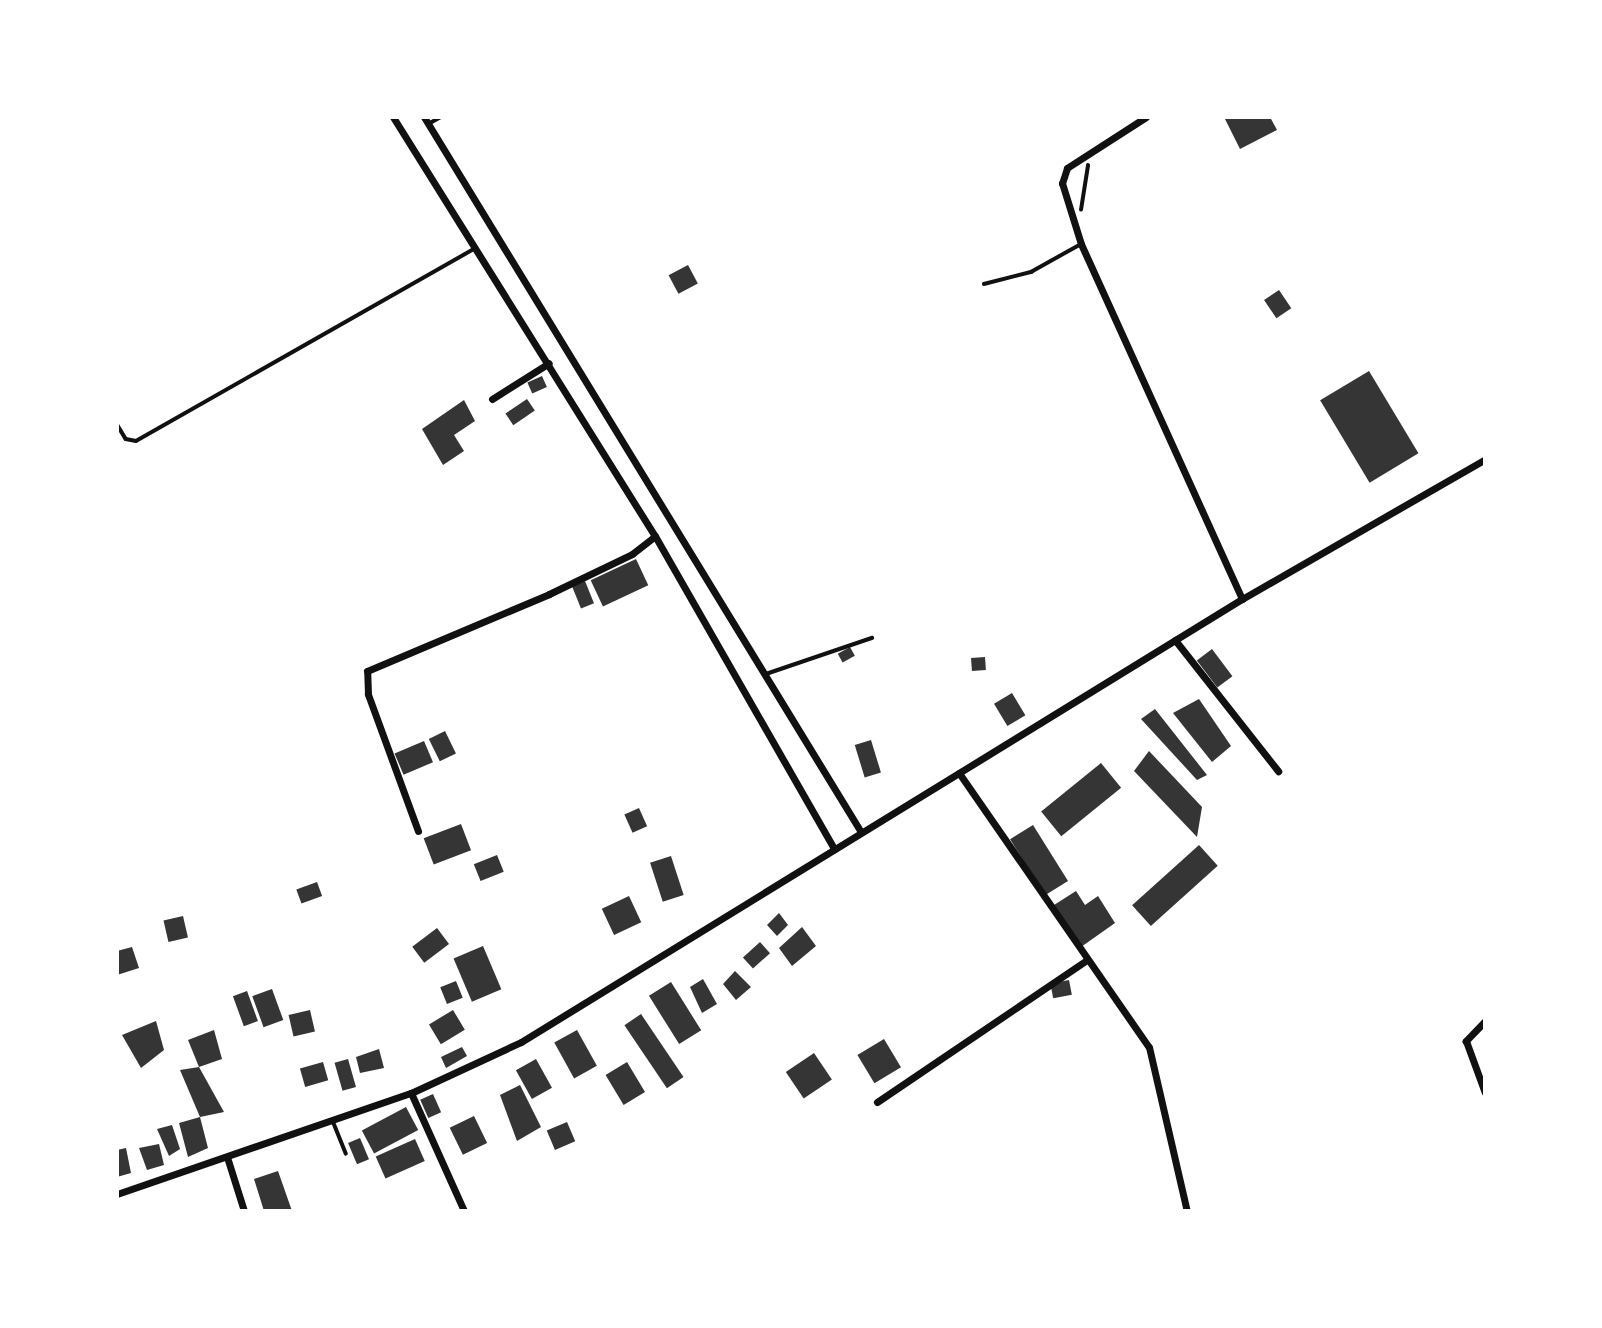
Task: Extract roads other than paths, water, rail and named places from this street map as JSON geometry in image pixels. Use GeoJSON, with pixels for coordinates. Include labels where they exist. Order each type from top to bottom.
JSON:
{"type":"FeatureCollection","features":[{"type":"Feature","properties":{"kind":"street"},"geometry":{"type":"LineString","coordinates":[[393,117],[655,536],[834,849]]}},
{"type":"Feature","properties":{"kind":"street"},"geometry":{"type":"LineString","coordinates":[[1146,117],[1062,173],[1081,244],[1242,598]]}},
{"type":"Feature","properties":{"kind":"street"},"geometry":{"type":"LineString","coordinates":[[426,121],[861,832]]}},
{"type":"Feature","properties":{"kind":"street"},"geometry":{"type":"LineString","coordinates":[[492,399],[549,363]]}},
{"type":"Feature","properties":{"kind":"street"},"geometry":{"type":"LineString","coordinates":[[117,1194],[411,1093],[570,1015],[1242,598],[1485,459]]}},
{"type":"Feature","properties":{"kind":"street"},"geometry":{"type":"LineString","coordinates":[[418,831],[368,694],[367,671],[549,594],[632,554],[655,536]]}},
{"type":"Feature","properties":{"kind":"street"},"geometry":{"type":"LineString","coordinates":[[1175,640],[1278,771]]}},
{"type":"Feature","properties":{"kind":"street"},"geometry":{"type":"LineString","coordinates":[[959,773],[1149,1047],[1187,1211]]}},
{"type":"Feature","properties":{"kind":"street"},"geometry":{"type":"LineString","coordinates":[[877,1102],[1087,960]]}},
{"type":"Feature","properties":{"kind":"street"},"geometry":{"type":"LineString","coordinates":[[1485,1021],[1466,1041],[1485,1093]]}},
{"type":"Feature","properties":{"kind":"street"},"geometry":{"type":"LineString","coordinates":[[411,1093],[464,1211]]}},
{"type":"Feature","properties":{"kind":"street"},"geometry":{"type":"LineString","coordinates":[[227,1157],[244,1211]]}},
{"type":"Feature","properties":{"kind":"lane"},"geometry":{"type":"LineString","coordinates":[[426,121],[440,117]]}},
{"type":"Feature","properties":{"kind":"lane"},"geometry":{"type":"LineString","coordinates":[[984,284],[1031,272],[1081,244]]}},
{"type":"Feature","properties":{"kind":"lane"},"geometry":{"type":"LineString","coordinates":[[117,424],[126,439],[136,441],[476,248]]}},
{"type":"Feature","properties":{"kind":"lane"},"geometry":{"type":"LineString","coordinates":[[766,674],[872,638]]}},
{"type":"Feature","properties":{"kind":"lane"},"geometry":{"type":"LineString","coordinates":[[333,1121],[346,1153]]}}]}
